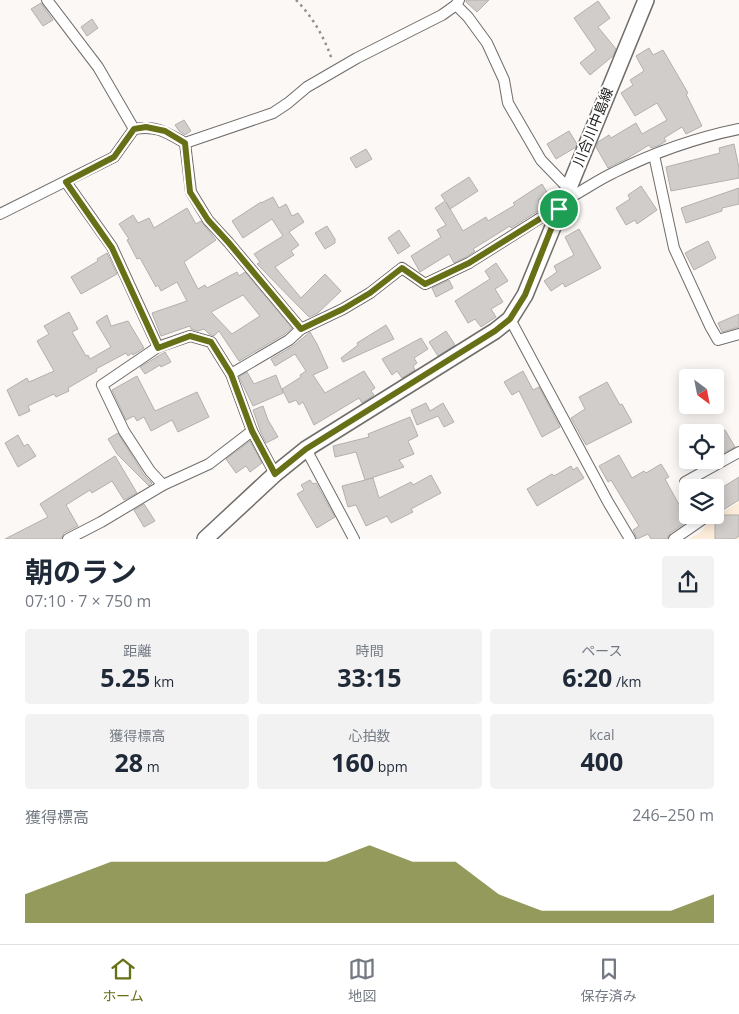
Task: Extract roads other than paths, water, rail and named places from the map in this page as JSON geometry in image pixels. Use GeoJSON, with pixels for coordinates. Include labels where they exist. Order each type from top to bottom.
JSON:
{"type":"FeatureCollection","features":[{"type":"Feature","properties":{"kind":"main road","name":"川合川中島線"},"geometry":{"type":"LineString","coordinates":[[204,539],[275,474],[306,449],[495,331],[510,319],[525,295],[646,0]]}},
{"type":"Feature","properties":{"kind":"street"},"geometry":{"type":"LineString","coordinates":[[47,0],[98,67],[134,129]]}},
{"type":"Feature","properties":{"kind":"street"},"geometry":{"type":"LineString","coordinates":[[0,214],[114,157],[134,129],[146,127],[165,131],[185,143],[273,113],[307,87],[357,58],[442,15],[458,3],[487,43],[504,80],[508,104],[563,199]]}},
{"type":"Feature","properties":{"kind":"street"},"geometry":{"type":"LineString","coordinates":[[231,374],[289,340],[301,329],[343,309],[370,293],[402,268],[425,284],[469,263],[546,215],[563,199],[612,173],[690,141],[739,129]]}},
{"type":"Feature","properties":{"kind":"street"},"geometry":{"type":"LineString","coordinates":[[185,143],[190,192],[208,220],[301,329]]}},
{"type":"Feature","properties":{"kind":"street"},"geometry":{"type":"LineString","coordinates":[[654,155],[674,248],[710,326],[718,340],[739,334]]}},
{"type":"Feature","properties":{"kind":"street"},"geometry":{"type":"LineString","coordinates":[[66,182],[112,248],[158,348]]}},
{"type":"Feature","properties":{"kind":"street"},"geometry":{"type":"LineString","coordinates":[[510,319],[608,502],[630,539]]}},
{"type":"Feature","properties":{"kind":"street"},"geometry":{"type":"LineString","coordinates":[[162,485],[150,471],[124,431],[102,385],[158,348],[190,336],[211,342],[231,374],[252,431],[275,474]]}},
{"type":"Feature","properties":{"kind":"street"},"geometry":{"type":"LineString","coordinates":[[68,539],[101,522],[162,485],[209,464],[252,431]]}},
{"type":"Feature","properties":{"kind":"street"},"geometry":{"type":"LineString","coordinates":[[306,449],[354,539]]}},
{"type":"Feature","properties":{"kind":"street"},"geometry":{"type":"LineString","coordinates":[[690,479],[739,452]]}},
{"type":"Feature","properties":{"kind":"street"},"geometry":{"type":"LineString","coordinates":[[674,539],[696,524]]}}]}
